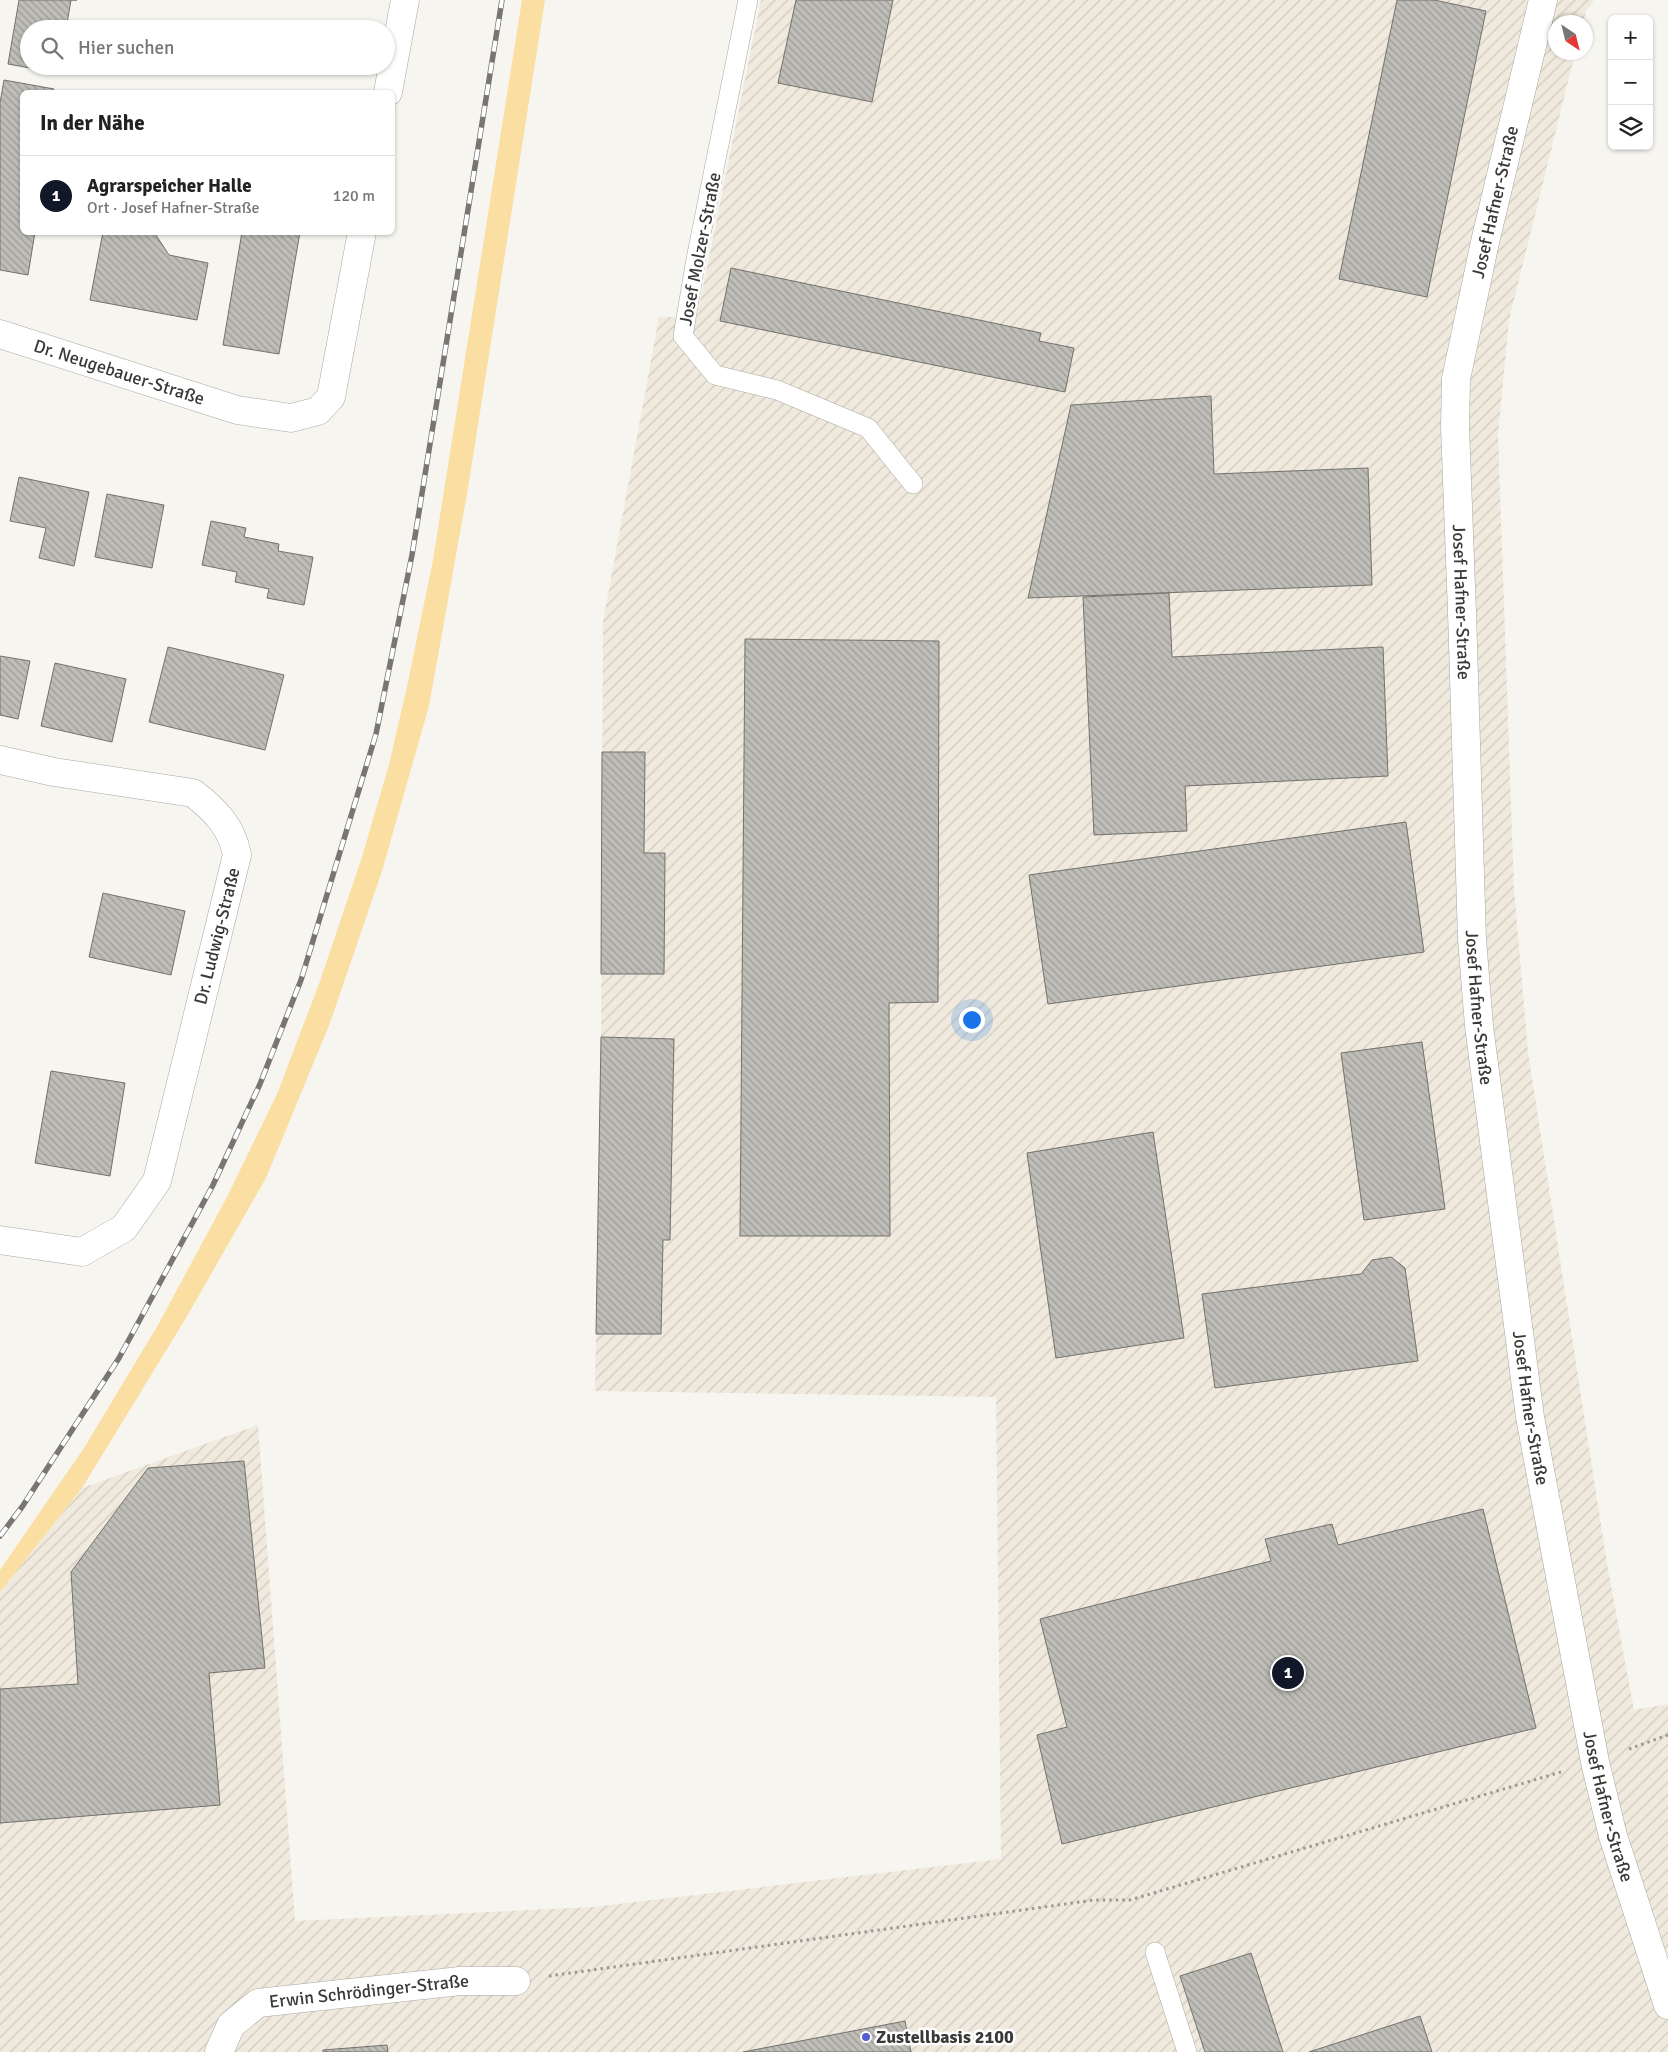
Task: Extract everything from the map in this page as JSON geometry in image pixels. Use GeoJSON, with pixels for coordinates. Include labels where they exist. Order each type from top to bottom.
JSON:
{"type":"FeatureCollection","features":[{"type":"Feature","properties":{"kind":"street"},"geometry":{"type":"LineString","coordinates":[[395,54],[405,0]]}},
{"type":"Feature","properties":{"kind":"street","name":"Josef Hafner-Straße"},"geometry":{"type":"LineString","coordinates":[[1543,0],[1485,242],[1456,379],[1454,427],[1472,939],[1479,1026],[1530,1417],[1594,1762],[1613,1836],[1668,2004]]}},
{"type":"Feature","properties":{"kind":"street"},"geometry":{"type":"LineString","coordinates":[[388,90],[391,75]]}},
{"type":"Feature","properties":{"kind":"street","name":"Dr. Neugebauer-Straße"},"geometry":{"type":"LineString","coordinates":[[0,334],[237,410],[291,418],[318,411],[331,397],[361,235]]}},
{"type":"Feature","properties":{"kind":"street","name":"Dr. Ludwig-Straße"},"geometry":{"type":"LineString","coordinates":[[0,760],[54,772],[194,793],[210,806],[226,825],[234,840],[237,855],[157,1181],[124,1228],[82,1252],[0,1240]]}},
{"type":"Feature","properties":{"kind":"street","name":"Erwin Schrödinger-Straße"},"geometry":{"type":"LineString","coordinates":[[219,2052],[231,2025],[258,2003],[460,1981],[516,1980]]}},
{"type":"Feature","properties":{"kind":"lane","name":"Josef Molzer-Straße"},"geometry":{"type":"LineString","coordinates":[[748,0],[696,259],[683,336],[715,375],[777,390],[868,428],[913,484]]}},
{"type":"Feature","properties":{"kind":"lane"},"geometry":{"type":"LineString","coordinates":[[1155,1952],[1187,2052]]}},
{"type":"Feature","properties":{"kind":"path"},"geometry":{"type":"LineString","coordinates":[[516,1980],[1094,1900],[1130,1900],[1594,1762],[1668,1735]]}},
{"type":"Feature","properties":{"kind":"shaded area"},"geometry":{"type":"Polygon","coordinates":[[[522,0],[545,0],[468,488],[429,706],[382,871],[330,1023],[266,1178],[186,1318],[82,1488],[0,1592],[0,1570],[84,1448],[158,1325],[228,1195],[277,1094],[319,984],[361,860],[389,765],[433,560],[522,0]]]}},
{"type":"Feature","properties":{"kind":"shaded area"},"geometry":{"type":"Polygon","coordinates":[[[761,0],[1594,0],[1585,15],[1548,15],[1548,60],[1573,60],[1509,320],[1498,435],[1514,889],[1528,1052],[1607,1564],[1634,1710],[1668,1704],[1668,2052],[0,2052],[0,1592],[82,1488],[258,1425],[295,1921],[593,1907],[1001,1859],[996,1397],[595,1391],[601,1037],[603,622],[659,317],[697,317],[761,0]]]}},
{"type":"Feature","properties":{"kind":"building"},"geometry":{"type":"Polygon","coordinates":[[[19,0],[71,0],[68,20],[20,20],[20,66],[8,64],[19,0]]]}},
{"type":"Feature","properties":{"kind":"building"},"geometry":{"type":"Polygon","coordinates":[[[796,0],[893,0],[872,102],[778,83],[796,0]]]}},
{"type":"Feature","properties":{"kind":"building"},"geometry":{"type":"Polygon","coordinates":[[[1397,0],[1434,0],[1486,11],[1427,297],[1339,279],[1397,0]]]}},
{"type":"Feature","properties":{"kind":"building"},"geometry":{"type":"Polygon","coordinates":[[[4,80],[54,89],[20,90],[20,235],[35,235],[28,275],[0,270],[0,103],[4,80]]]}},
{"type":"Feature","properties":{"kind":"building"},"geometry":{"type":"Polygon","coordinates":[[[102,235],[156,235],[169,255],[208,263],[197,320],[90,300],[102,235]]]}},
{"type":"Feature","properties":{"kind":"building"},"geometry":{"type":"Polygon","coordinates":[[[241,235],[299,235],[279,354],[223,345],[241,235]]]}},
{"type":"Feature","properties":{"kind":"building"},"geometry":{"type":"Polygon","coordinates":[[[731,268],[1041,333],[1039,341],[1074,348],[1065,392],[720,321],[731,268]]]}},
{"type":"Feature","properties":{"kind":"building"},"geometry":{"type":"Polygon","coordinates":[[[1211,396],[1214,474],[1368,468],[1372,585],[1028,598],[1071,405],[1211,396]]]}},
{"type":"Feature","properties":{"kind":"building"},"geometry":{"type":"Polygon","coordinates":[[[19,477],[89,492],[74,566],[39,558],[46,528],[10,521],[19,477]]]}},
{"type":"Feature","properties":{"kind":"building"},"geometry":{"type":"Polygon","coordinates":[[[107,494],[164,505],[152,568],[95,557],[107,494]]]}},
{"type":"Feature","properties":{"kind":"building"},"geometry":{"type":"Polygon","coordinates":[[[211,521],[246,528],[244,537],[279,544],[278,551],[313,557],[304,605],[267,598],[269,589],[235,582],[237,572],[202,565],[211,521]]]}},
{"type":"Feature","properties":{"kind":"building"},"geometry":{"type":"Polygon","coordinates":[[[1169,593],[1172,657],[1383,647],[1388,776],[1185,786],[1187,831],[1094,835],[1083,597],[1169,593]]]}},
{"type":"Feature","properties":{"kind":"building"},"geometry":{"type":"Polygon","coordinates":[[[745,639],[939,641],[938,1002],[889,1003],[890,1236],[740,1236],[745,639]]]}},
{"type":"Feature","properties":{"kind":"building"},"geometry":{"type":"Polygon","coordinates":[[[168,647],[284,675],[265,750],[149,722],[168,647]]]}},
{"type":"Feature","properties":{"kind":"building"},"geometry":{"type":"Polygon","coordinates":[[[0,656],[30,661],[18,719],[0,715],[0,656]]]}},
{"type":"Feature","properties":{"kind":"building"},"geometry":{"type":"Polygon","coordinates":[[[55,663],[126,679],[112,742],[41,726],[55,663]]]}},
{"type":"Feature","properties":{"kind":"building"},"geometry":{"type":"Polygon","coordinates":[[[602,752],[645,752],[644,853],[665,853],[664,974],[601,974],[602,752]]]}},
{"type":"Feature","properties":{"kind":"building"},"geometry":{"type":"Polygon","coordinates":[[[1406,822],[1424,952],[1048,1004],[1029,875],[1406,822]]]}},
{"type":"Feature","properties":{"kind":"building"},"geometry":{"type":"Polygon","coordinates":[[[103,893],[185,911],[171,975],[89,957],[103,893]]]}},
{"type":"Feature","properties":{"kind":"building"},"geometry":{"type":"Polygon","coordinates":[[[601,1037],[674,1039],[670,1240],[663,1240],[661,1334],[596,1334],[601,1037]]]}},
{"type":"Feature","properties":{"kind":"building"},"geometry":{"type":"Polygon","coordinates":[[[1422,1042],[1445,1209],[1364,1220],[1341,1053],[1422,1042]]]}},
{"type":"Feature","properties":{"kind":"building"},"geometry":{"type":"Polygon","coordinates":[[[51,1071],[125,1083],[110,1176],[35,1163],[51,1071]]]}},
{"type":"Feature","properties":{"kind":"building"},"geometry":{"type":"Polygon","coordinates":[[[1153,1132],[1184,1338],[1056,1358],[1027,1153],[1153,1132]]]}},
{"type":"Feature","properties":{"kind":"building"},"geometry":{"type":"Polygon","coordinates":[[[1391,1257],[1405,1268],[1418,1361],[1215,1388],[1202,1294],[1361,1274],[1372,1260],[1391,1257]]]}},
{"type":"Feature","properties":{"kind":"building"},"geometry":{"type":"Polygon","coordinates":[[[244,1461],[265,1668],[209,1673],[220,1805],[0,1823],[0,1689],[78,1684],[71,1572],[148,1468],[244,1461]]]}},
{"type":"Feature","properties":{"kind":"building"},"geometry":{"type":"Polygon","coordinates":[[[1483,1509],[1536,1728],[1062,1844],[1037,1735],[1067,1727],[1040,1619],[1271,1561],[1265,1539],[1332,1524],[1338,1545],[1483,1509]]]}},
{"type":"Feature","properties":{"kind":"building"},"geometry":{"type":"Polygon","coordinates":[[[1251,1953],[1283,2052],[1205,2052],[1180,1976],[1251,1953]]]}},
{"type":"Feature","properties":{"kind":"building"},"geometry":{"type":"Polygon","coordinates":[[[1420,2016],[1432,2052],[1309,2052],[1420,2016]]]}},
{"type":"Feature","properties":{"kind":"building","name":"Zustellbasis 2100"},"geometry":{"type":"Polygon","coordinates":[[[905,2021],[911,2052],[743,2052],[905,2021]]]}},
{"type":"Feature","properties":{"kind":"building"},"geometry":{"type":"Polygon","coordinates":[[[387,2045],[388,2052],[323,2052],[323,2050],[387,2045]]]}},
{"type":"Feature","properties":{"kind":"railway"},"geometry":{"type":"LineString","coordinates":[[0,1536],[22,1507],[119,1358],[213,1185],[260,1084],[301,980],[376,734],[412,555],[502,0]]}},
{"type":"Feature","properties":{"kind":"place","name":"Agrarspeicher Halle"},"geometry":{"type":"Point","coordinates":[1288,1673]}},
{"type":"Feature","properties":{"kind":"place","name":"Zustellbasis 2100"},"geometry":{"type":"Point","coordinates":[866,2037]}}]}
